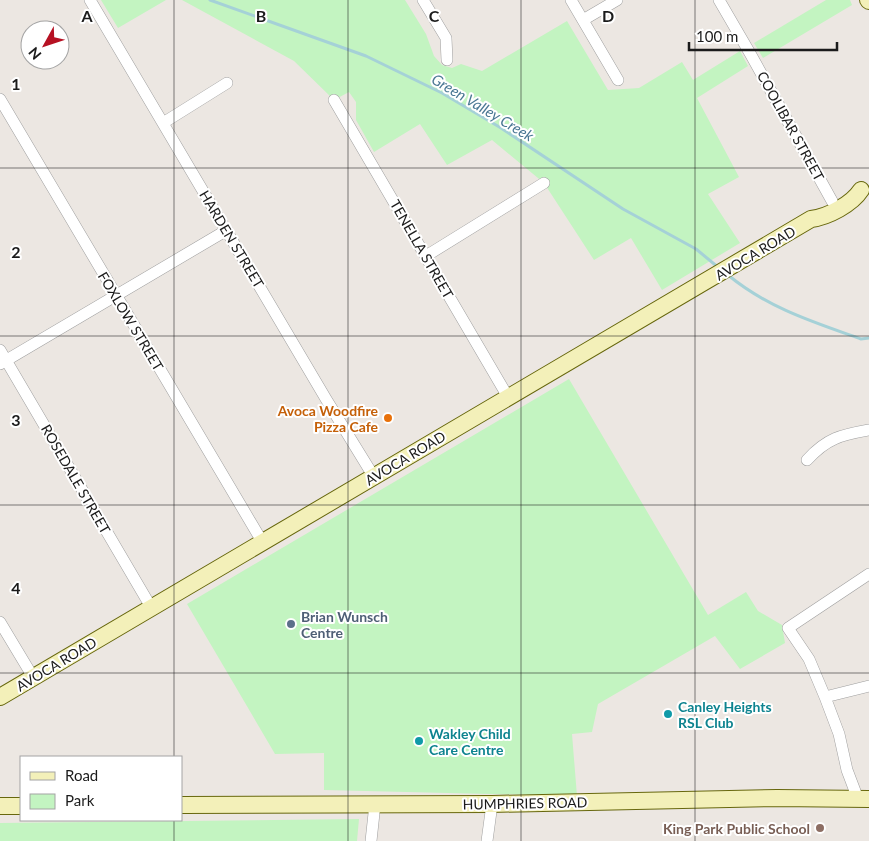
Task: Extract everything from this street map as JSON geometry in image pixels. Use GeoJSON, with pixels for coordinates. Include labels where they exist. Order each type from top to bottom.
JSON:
{"type":"FeatureCollection","features":[{"type":"Feature","properties":{"kind":"main road","name":"AVOCA ROAD"},"geometry":{"type":"LineString","coordinates":[[811,219],[816,211],[832,201],[850,191],[865,187]]}},
{"type":"Feature","properties":{"kind":"main road","name":"AVOCA ROAD"},"geometry":{"type":"LineString","coordinates":[[0,697],[811,219],[820,218],[856,198],[865,187]]}},
{"type":"Feature","properties":{"kind":"main road","name":"HUMPHRIES ROAD"},"geometry":{"type":"LineString","coordinates":[[182,805],[492,804],[777,798],[863,799]]}},
{"type":"Feature","properties":{"kind":"main road"},"geometry":{"type":"LineString","coordinates":[[0,806],[20,806]]}},
{"type":"Feature","properties":{"kind":"street","name":"HARDEN STREET"},"geometry":{"type":"LineString","coordinates":[[90,0],[374,477]]}},
{"type":"Feature","properties":{"kind":"street"},"geometry":{"type":"LineString","coordinates":[[423,0],[446,38],[447,60]]}},
{"type":"Feature","properties":{"kind":"street"},"geometry":{"type":"LineString","coordinates":[[571,0],[618,80]]}},
{"type":"Feature","properties":{"kind":"street"},"geometry":{"type":"LineString","coordinates":[[583,20],[617,0]]}},
{"type":"Feature","properties":{"kind":"street","name":"COOLIBAR STREET"},"geometry":{"type":"LineString","coordinates":[[718,0],[751,55],[832,201]]}},
{"type":"Feature","properties":{"kind":"street"},"geometry":{"type":"LineString","coordinates":[[163,123],[227,83]]}},
{"type":"Feature","properties":{"kind":"street","name":"FOXLOW STREET"},"geometry":{"type":"LineString","coordinates":[[0,99],[263,543]]}},
{"type":"Feature","properties":{"kind":"street","name":"TENELLA STREET"},"geometry":{"type":"LineString","coordinates":[[334,100],[508,397]]}},
{"type":"Feature","properties":{"kind":"street"},"geometry":{"type":"LineString","coordinates":[[426,256],[544,183]]}},
{"type":"Feature","properties":{"kind":"street"},"geometry":{"type":"LineString","coordinates":[[2,358],[116,296],[227,230]]}},
{"type":"Feature","properties":{"kind":"street","name":"ROSEDALE STREET"},"geometry":{"type":"LineString","coordinates":[[2,358],[151,607]]}},
{"type":"Feature","properties":{"kind":"street"},"geometry":{"type":"LineString","coordinates":[[807,460],[819,447],[833,439],[869,430]]}},
{"type":"Feature","properties":{"kind":"street"},"geometry":{"type":"LineString","coordinates":[[863,799],[847,770],[839,734],[809,659],[788,628],[869,574]]}},
{"type":"Feature","properties":{"kind":"street"},"geometry":{"type":"LineString","coordinates":[[0,622],[33,677]]}},
{"type":"Feature","properties":{"kind":"street"},"geometry":{"type":"LineString","coordinates":[[825,697],[869,686]]}},
{"type":"Feature","properties":{"kind":"street"},"geometry":{"type":"LineString","coordinates":[[371,841],[375,804]]}},
{"type":"Feature","properties":{"kind":"street"},"geometry":{"type":"LineString","coordinates":[[487,841],[492,804]]}},
{"type":"Feature","properties":{"kind":"green space"},"geometry":{"type":"Polygon","coordinates":[[[101,0],[166,0],[118,28],[101,0]]]}},
{"type":"Feature","properties":{"kind":"green space"},"geometry":{"type":"Polygon","coordinates":[[[182,0],[405,0],[426,34],[434,56],[442,65],[452,68],[461,64],[482,71],[567,21],[608,90],[639,88],[682,62],[693,80],[740,51],[748,66],[697,98],[739,177],[708,194],[740,243],[662,290],[631,238],[594,260],[544,183],[492,140],[447,165],[420,124],[374,152],[356,120],[356,102],[349,92],[334,100],[294,61],[182,0]]]}},
{"type":"Feature","properties":{"kind":"green space"},"geometry":{"type":"Polygon","coordinates":[[[826,0],[850,0],[852,5],[763,58],[754,43],[826,0]]]}},
{"type":"Feature","properties":{"kind":"green space"},"geometry":{"type":"Polygon","coordinates":[[[569,379],[708,615],[746,592],[758,611],[782,625],[785,643],[740,669],[715,636],[598,704],[592,732],[572,734],[577,796],[324,790],[324,753],[275,754],[187,604],[569,379]]]}},
{"type":"Feature","properties":{"kind":"green space"},"geometry":{"type":"Polygon","coordinates":[[[359,819],[357,841],[0,841],[0,823],[359,819]]]}},
{"type":"Feature","properties":{"kind":"waterway","name":"Green Valley Creek"},"geometry":{"type":"LineString","coordinates":[[210,0],[366,56],[442,93],[501,128],[623,209],[696,249],[719,268]]}},
{"type":"Feature","properties":{"kind":"waterway"},"geometry":{"type":"LineString","coordinates":[[728,275],[759,297],[791,313],[861,339],[869,338]]}},
{"type":"Feature","properties":{"kind":"place","name":"Avoca Woodfire Pizza Cafe"},"geometry":{"type":"Point","coordinates":[388,418]}},
{"type":"Feature","properties":{"kind":"place","name":"Brian Wunsch Centre"},"geometry":{"type":"Point","coordinates":[291,624]}},
{"type":"Feature","properties":{"kind":"place","name":"Canley Heights RSL Club"},"geometry":{"type":"Point","coordinates":[668,714]}},
{"type":"Feature","properties":{"kind":"place","name":"Wakley Child Care Centre"},"geometry":{"type":"Point","coordinates":[419,741]}},
{"type":"Feature","properties":{"kind":"place","name":"King Park Public School"},"geometry":{"type":"Point","coordinates":[820,828]}}]}
